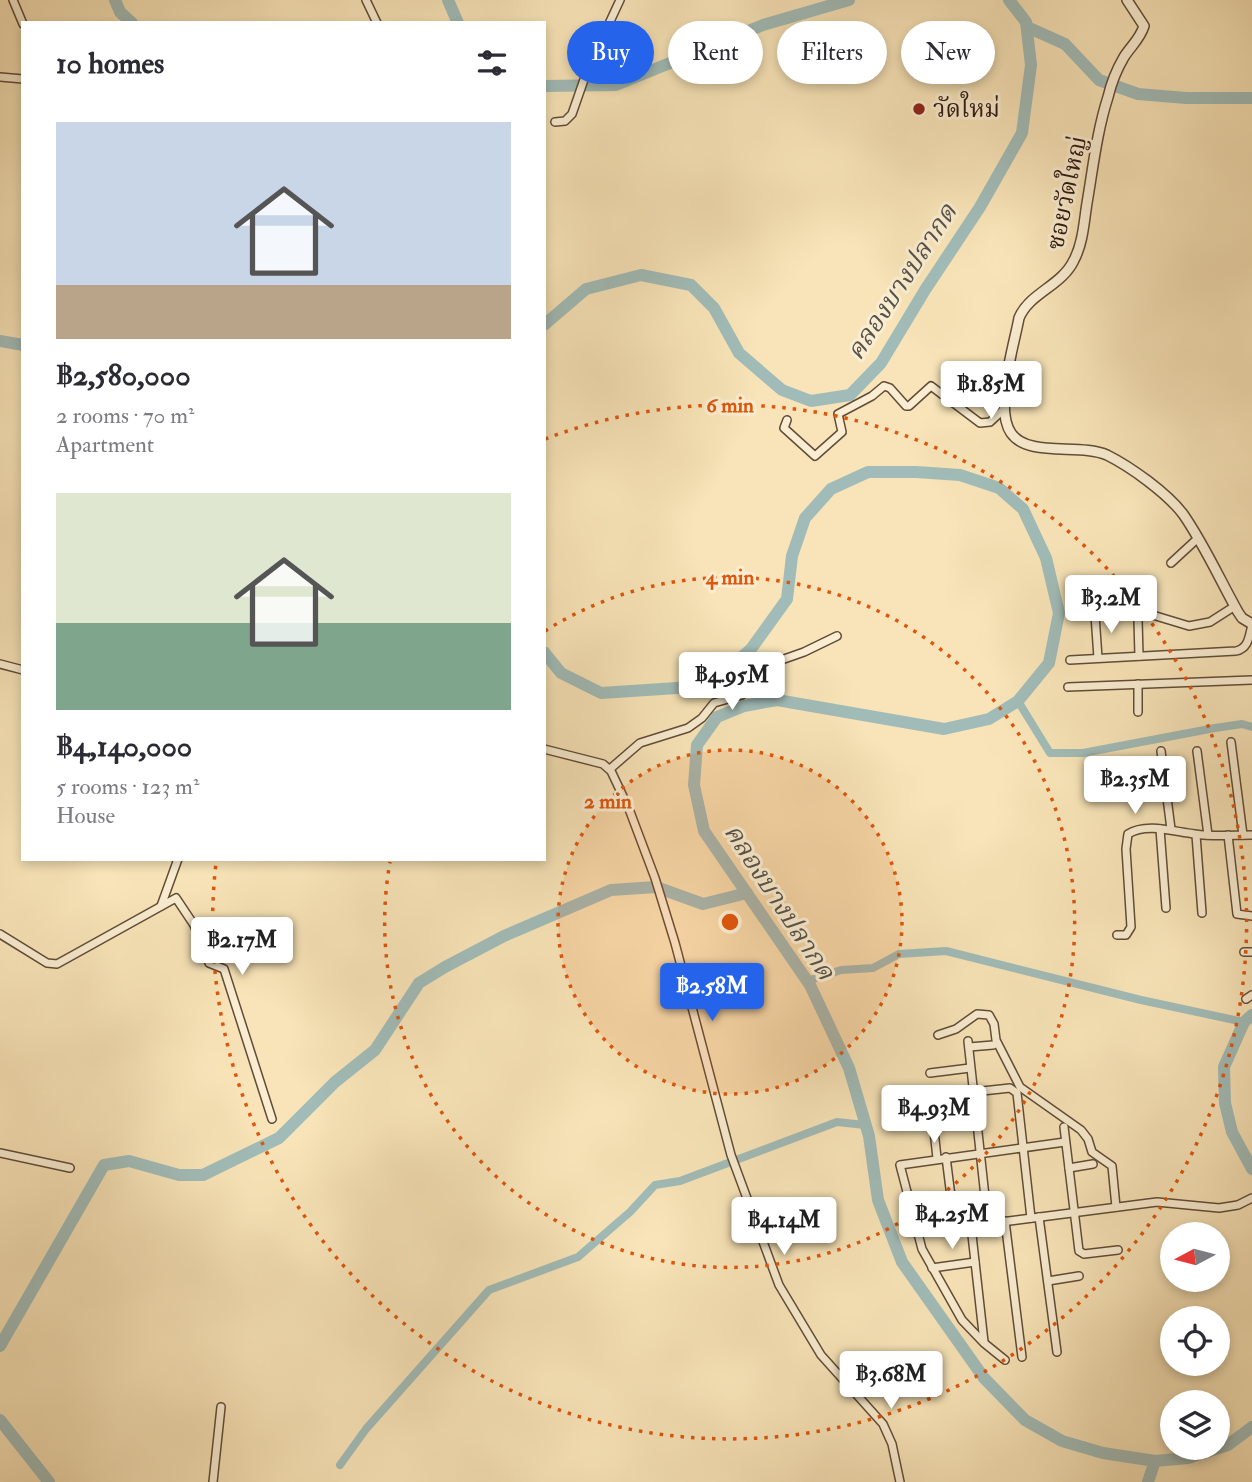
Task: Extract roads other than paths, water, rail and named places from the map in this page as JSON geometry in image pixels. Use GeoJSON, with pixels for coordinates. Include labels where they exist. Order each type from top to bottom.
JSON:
{"type":"FeatureCollection","features":[{"type":"Feature","properties":{"kind":"street"},"geometry":{"type":"LineString","coordinates":[[13,0],[22,21]]}},
{"type":"Feature","properties":{"kind":"street"},"geometry":{"type":"LineString","coordinates":[[366,0],[376,21]]}},
{"type":"Feature","properties":{"kind":"street"},"geometry":{"type":"LineString","coordinates":[[555,121],[568,119],[620,0]]}},
{"type":"Feature","properties":{"kind":"street","name":"ซอยวัดใหญ่"},"geometry":{"type":"LineString","coordinates":[[1004,409],[1023,309],[1058,282],[1075,259],[1108,96],[1123,58],[1137,42],[1144,26],[1127,0]]}},
{"type":"Feature","properties":{"kind":"street"},"geometry":{"type":"LineString","coordinates":[[0,77],[21,79]]}},
{"type":"Feature","properties":{"kind":"street"},"geometry":{"type":"LineString","coordinates":[[786,420],[784,428],[815,456],[842,432],[838,414],[872,396],[884,386],[890,388],[909,406],[931,386],[980,423],[990,422],[1004,409]]}},
{"type":"Feature","properties":{"kind":"street"},"geometry":{"type":"LineString","coordinates":[[1004,409],[1011,433],[1019,441],[1034,447],[1095,451],[1108,456],[1149,482],[1170,500],[1183,514],[1242,618],[1252,625],[1243,649],[1070,660]]}},
{"type":"Feature","properties":{"kind":"street"},"geometry":{"type":"LineString","coordinates":[[1171,563],[1197,539]]}},
{"type":"Feature","properties":{"kind":"street"},"geometry":{"type":"LineString","coordinates":[[1083,594],[1189,626],[1210,622],[1235,606]]}},
{"type":"Feature","properties":{"kind":"street"},"geometry":{"type":"LineString","coordinates":[[1095,615],[1098,658]]}},
{"type":"Feature","properties":{"kind":"street"},"geometry":{"type":"LineString","coordinates":[[1138,620],[1139,656]]}},
{"type":"Feature","properties":{"kind":"street"},"geometry":{"type":"LineString","coordinates":[[610,769],[640,743],[688,728],[702,718],[714,703],[742,695],[769,664],[804,652],[837,636]]}},
{"type":"Feature","properties":{"kind":"street"},"geometry":{"type":"LineString","coordinates":[[0,664],[21,669]]}},
{"type":"Feature","properties":{"kind":"street"},"geometry":{"type":"LineString","coordinates":[[1068,687],[1252,680]]}},
{"type":"Feature","properties":{"kind":"street"},"geometry":{"type":"LineString","coordinates":[[1138,684],[1139,712]]}},
{"type":"Feature","properties":{"kind":"street"},"geometry":{"type":"LineString","coordinates":[[1231,742],[1243,835]]}},
{"type":"Feature","properties":{"kind":"street"},"geometry":{"type":"LineString","coordinates":[[546,749],[603,764],[610,769],[629,809],[655,878],[679,955],[731,1155],[779,1286],[831,1368],[883,1424],[892,1444],[900,1482]]}},
{"type":"Feature","properties":{"kind":"street"},"geometry":{"type":"LineString","coordinates":[[1161,751],[1171,829]]}},
{"type":"Feature","properties":{"kind":"street"},"geometry":{"type":"LineString","coordinates":[[1197,751],[1208,835]]}},
{"type":"Feature","properties":{"kind":"street"},"geometry":{"type":"LineString","coordinates":[[1160,829],[1166,908]]}},
{"type":"Feature","properties":{"kind":"street"},"geometry":{"type":"LineString","coordinates":[[1117,935],[1126,935],[1131,927],[1126,849],[1128,834],[1136,830],[1171,829],[1196,835],[1252,835]]}},
{"type":"Feature","properties":{"kind":"street"},"geometry":{"type":"LineString","coordinates":[[1196,835],[1202,913]]}},
{"type":"Feature","properties":{"kind":"street"},"geometry":{"type":"LineString","coordinates":[[1228,835],[1235,908],[1241,916],[1252,916]]}},
{"type":"Feature","properties":{"kind":"street"},"geometry":{"type":"LineString","coordinates":[[160,906],[177,861]]}},
{"type":"Feature","properties":{"kind":"street"},"geometry":{"type":"LineString","coordinates":[[0,934],[47,963],[57,964],[176,898],[194,925],[209,963],[224,969],[272,1119]]}},
{"type":"Feature","properties":{"kind":"street"},"geometry":{"type":"LineString","coordinates":[[938,1035],[956,1029],[977,1014],[989,1015],[994,1024],[996,1040],[1020,1087],[1081,1130],[1088,1139],[1091,1152],[1112,1166],[1116,1207]]}},
{"type":"Feature","properties":{"kind":"street"},"geometry":{"type":"LineString","coordinates":[[988,1224],[969,1044],[993,1045]]}},
{"type":"Feature","properties":{"kind":"street"},"geometry":{"type":"LineString","coordinates":[[930,1073],[970,1068]]}},
{"type":"Feature","properties":{"kind":"street"},"geometry":{"type":"LineString","coordinates":[[973,1092],[1014,1089],[1017,1093],[1057,1352]]}},
{"type":"Feature","properties":{"kind":"street"},"geometry":{"type":"LineString","coordinates":[[887,1117],[932,1107],[955,1228]]}},
{"type":"Feature","properties":{"kind":"street"},"geometry":{"type":"LineString","coordinates":[[1063,1127],[1081,1253],[1118,1250]]}},
{"type":"Feature","properties":{"kind":"street"},"geometry":{"type":"LineString","coordinates":[[1005,1360],[962,1320],[932,1268],[916,1233],[900,1165],[1065,1142]]}},
{"type":"Feature","properties":{"kind":"street"},"geometry":{"type":"LineString","coordinates":[[0,1153],[70,1168]]}},
{"type":"Feature","properties":{"kind":"street"},"geometry":{"type":"LineString","coordinates":[[1069,1168],[1093,1164]]}},
{"type":"Feature","properties":{"kind":"street"},"geometry":{"type":"LineString","coordinates":[[916,1233],[1157,1202],[1219,1208],[1238,1205],[1252,1198]]}},
{"type":"Feature","properties":{"kind":"street"},"geometry":{"type":"LineString","coordinates":[[1005,1221],[1022,1357]]}},
{"type":"Feature","properties":{"kind":"street"},"geometry":{"type":"LineString","coordinates":[[971,1226],[984,1343]]}},
{"type":"Feature","properties":{"kind":"street"},"geometry":{"type":"LineString","coordinates":[[932,1268],[975,1262]]}},
{"type":"Feature","properties":{"kind":"street"},"geometry":{"type":"LineString","coordinates":[[1048,1281],[1079,1276]]}},
{"type":"Feature","properties":{"kind":"street"},"geometry":{"type":"LineString","coordinates":[[214,1482],[221,1408]]}},
{"type":"Feature","properties":{"kind":"waterway","name":"คลองบางปลากด"},"geometry":{"type":"LineString","coordinates":[[115,0],[120,12],[130,21]]}},
{"type":"Feature","properties":{"kind":"waterway","name":"คลองบางปลากด"},"geometry":{"type":"LineString","coordinates":[[448,0],[457,21]]}},
{"type":"Feature","properties":{"kind":"waterway","name":"คลองบางปลากด"},"geometry":{"type":"LineString","coordinates":[[546,86],[616,85],[763,25],[849,0]]}},
{"type":"Feature","properties":{"kind":"waterway","name":"คลองบางปลากด"},"geometry":{"type":"LineString","coordinates":[[546,323],[586,289],[641,275],[691,285],[714,308],[739,353],[782,390],[811,401],[850,395],[881,363],[980,207],[1022,133],[1031,65],[1026,22],[1009,0]]}},
{"type":"Feature","properties":{"kind":"waterway"},"geometry":{"type":"LineString","coordinates":[[1027,27],[1065,44],[1099,80],[1138,94],[1186,98],[1252,98]]}},
{"type":"Feature","properties":{"kind":"waterway","name":"คลองบางปลากด"},"geometry":{"type":"LineString","coordinates":[[0,341],[21,345]]}},
{"type":"Feature","properties":{"kind":"waterway","name":"คลองบางปลากด"},"geometry":{"type":"LineString","coordinates":[[546,654],[561,673],[601,693],[692,687],[726,671],[751,649],[787,599],[792,556],[805,518],[831,489],[868,472],[960,475],[999,488],[1023,509],[1046,558],[1059,613],[1049,663],[1018,701],[989,719],[944,729],[777,700],[744,706],[717,717],[697,745],[694,785],[704,831],[810,985],[849,1068],[869,1136],[878,1200],[902,1262],[984,1378],[1025,1420],[1062,1441],[1103,1453],[1155,1461],[1188,1458],[1228,1445],[1252,1427]]}},
{"type":"Feature","properties":{"kind":"waterway"},"geometry":{"type":"LineString","coordinates":[[1018,701],[1050,753],[1083,753],[1242,724],[1252,727]]}},
{"type":"Feature","properties":{"kind":"waterway"},"geometry":{"type":"LineString","coordinates":[[0,1346],[104,1165],[129,1161],[179,1175],[203,1175],[279,1138],[335,1082],[375,1050],[419,983],[504,936],[611,890],[656,887],[703,904],[747,893]]}},
{"type":"Feature","properties":{"kind":"waterway"},"geometry":{"type":"LineString","coordinates":[[807,981],[841,970],[873,968],[899,954],[946,951],[1141,1000],[1244,1022]]}},
{"type":"Feature","properties":{"kind":"waterway"},"geometry":{"type":"LineString","coordinates":[[1252,1015],[1244,1022],[1224,1067],[1225,1103],[1232,1132],[1252,1169]]}},
{"type":"Feature","properties":{"kind":"waterway"},"geometry":{"type":"LineString","coordinates":[[340,1465],[366,1429],[489,1290],[578,1257],[630,1212],[655,1185],[680,1181],[837,1122],[865,1125]]}},
{"type":"Feature","properties":{"kind":"waterway"},"geometry":{"type":"LineString","coordinates":[[0,1420],[49,1482]]}},
{"type":"Feature","properties":{"kind":"waterway"},"geometry":{"type":"LineString","coordinates":[[1148,1482],[1155,1461]]}},
{"type":"Feature","properties":{"kind":"place","name":"วัดใหม่"},"geometry":{"type":"Point","coordinates":[919,109]}}]}
